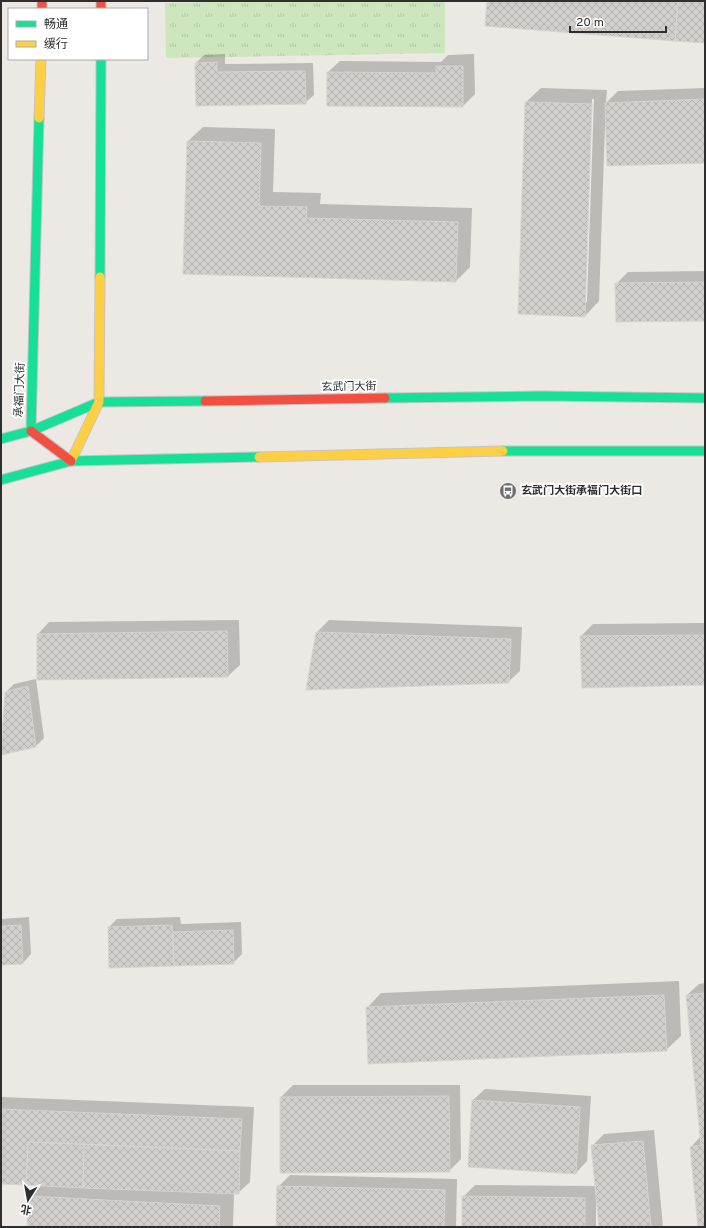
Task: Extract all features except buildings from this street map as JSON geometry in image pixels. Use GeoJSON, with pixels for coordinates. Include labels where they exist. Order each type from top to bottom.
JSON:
{"type":"FeatureCollection","features":[{"type":"Feature","properties":{"kind":"main road","name":"承福门大街"},"geometry":{"type":"LineString","coordinates":[[40,60],[30,431],[71,461]]}},
{"type":"Feature","properties":{"kind":"main road"},"geometry":{"type":"LineString","coordinates":[[71,461],[99,402],[101,60]]}},
{"type":"Feature","properties":{"kind":"main road","name":"玄武门大街"},"geometry":{"type":"LineString","coordinates":[[1,439],[30,431],[99,402],[540,396],[705,398]]}},
{"type":"Feature","properties":{"kind":"main road"},"geometry":{"type":"LineString","coordinates":[[1,480],[71,461],[548,450],[705,451]]}},
{"type":"Feature","properties":{"kind":"green space"},"geometry":{"type":"Polygon","coordinates":[[[260,1],[445,1],[445,53],[166,58],[165,3],[260,1]]]}},
{"type":"Feature","properties":{"kind":"traffic: fast"},"geometry":{"type":"LineString","coordinates":[[100,277],[101,60]]}},
{"type":"Feature","properties":{"kind":"traffic: fast"},"geometry":{"type":"LineString","coordinates":[[31,431],[39,118]]}},
{"type":"Feature","properties":{"kind":"traffic: fast"},"geometry":{"type":"LineString","coordinates":[[385,398],[540,396],[705,398]]}},
{"type":"Feature","properties":{"kind":"traffic: fast"},"geometry":{"type":"LineString","coordinates":[[1,439],[31,431],[99,402],[205,401]]}},
{"type":"Feature","properties":{"kind":"traffic: fast"},"geometry":{"type":"LineString","coordinates":[[503,451],[705,451]]}},
{"type":"Feature","properties":{"kind":"traffic: fast"},"geometry":{"type":"LineString","coordinates":[[1,480],[71,461],[259,457]]}},
{"type":"Feature","properties":{"kind":"traffic: slow"},"geometry":{"type":"LineString","coordinates":[[39,118],[41,60]]}},
{"type":"Feature","properties":{"kind":"traffic: slow"},"geometry":{"type":"LineString","coordinates":[[71,461],[99,402],[100,277]]}},
{"type":"Feature","properties":{"kind":"traffic: slow"},"geometry":{"type":"LineString","coordinates":[[259,457],[503,451]]}},
{"type":"Feature","properties":{"kind":"traffic: jam"},"geometry":{"type":"LineString","coordinates":[[42,1],[42,8]]}},
{"type":"Feature","properties":{"kind":"traffic: jam"},"geometry":{"type":"LineString","coordinates":[[101,1],[101,8]]}},
{"type":"Feature","properties":{"kind":"traffic: jam"},"geometry":{"type":"LineString","coordinates":[[205,401],[385,398]]}},
{"type":"Feature","properties":{"kind":"traffic: jam"},"geometry":{"type":"LineString","coordinates":[[31,431],[71,461]]}},
{"type":"Feature","properties":{"kind":"place","name":"玄武门大街承福门大街口"},"geometry":{"type":"Point","coordinates":[508,491]}}]}
